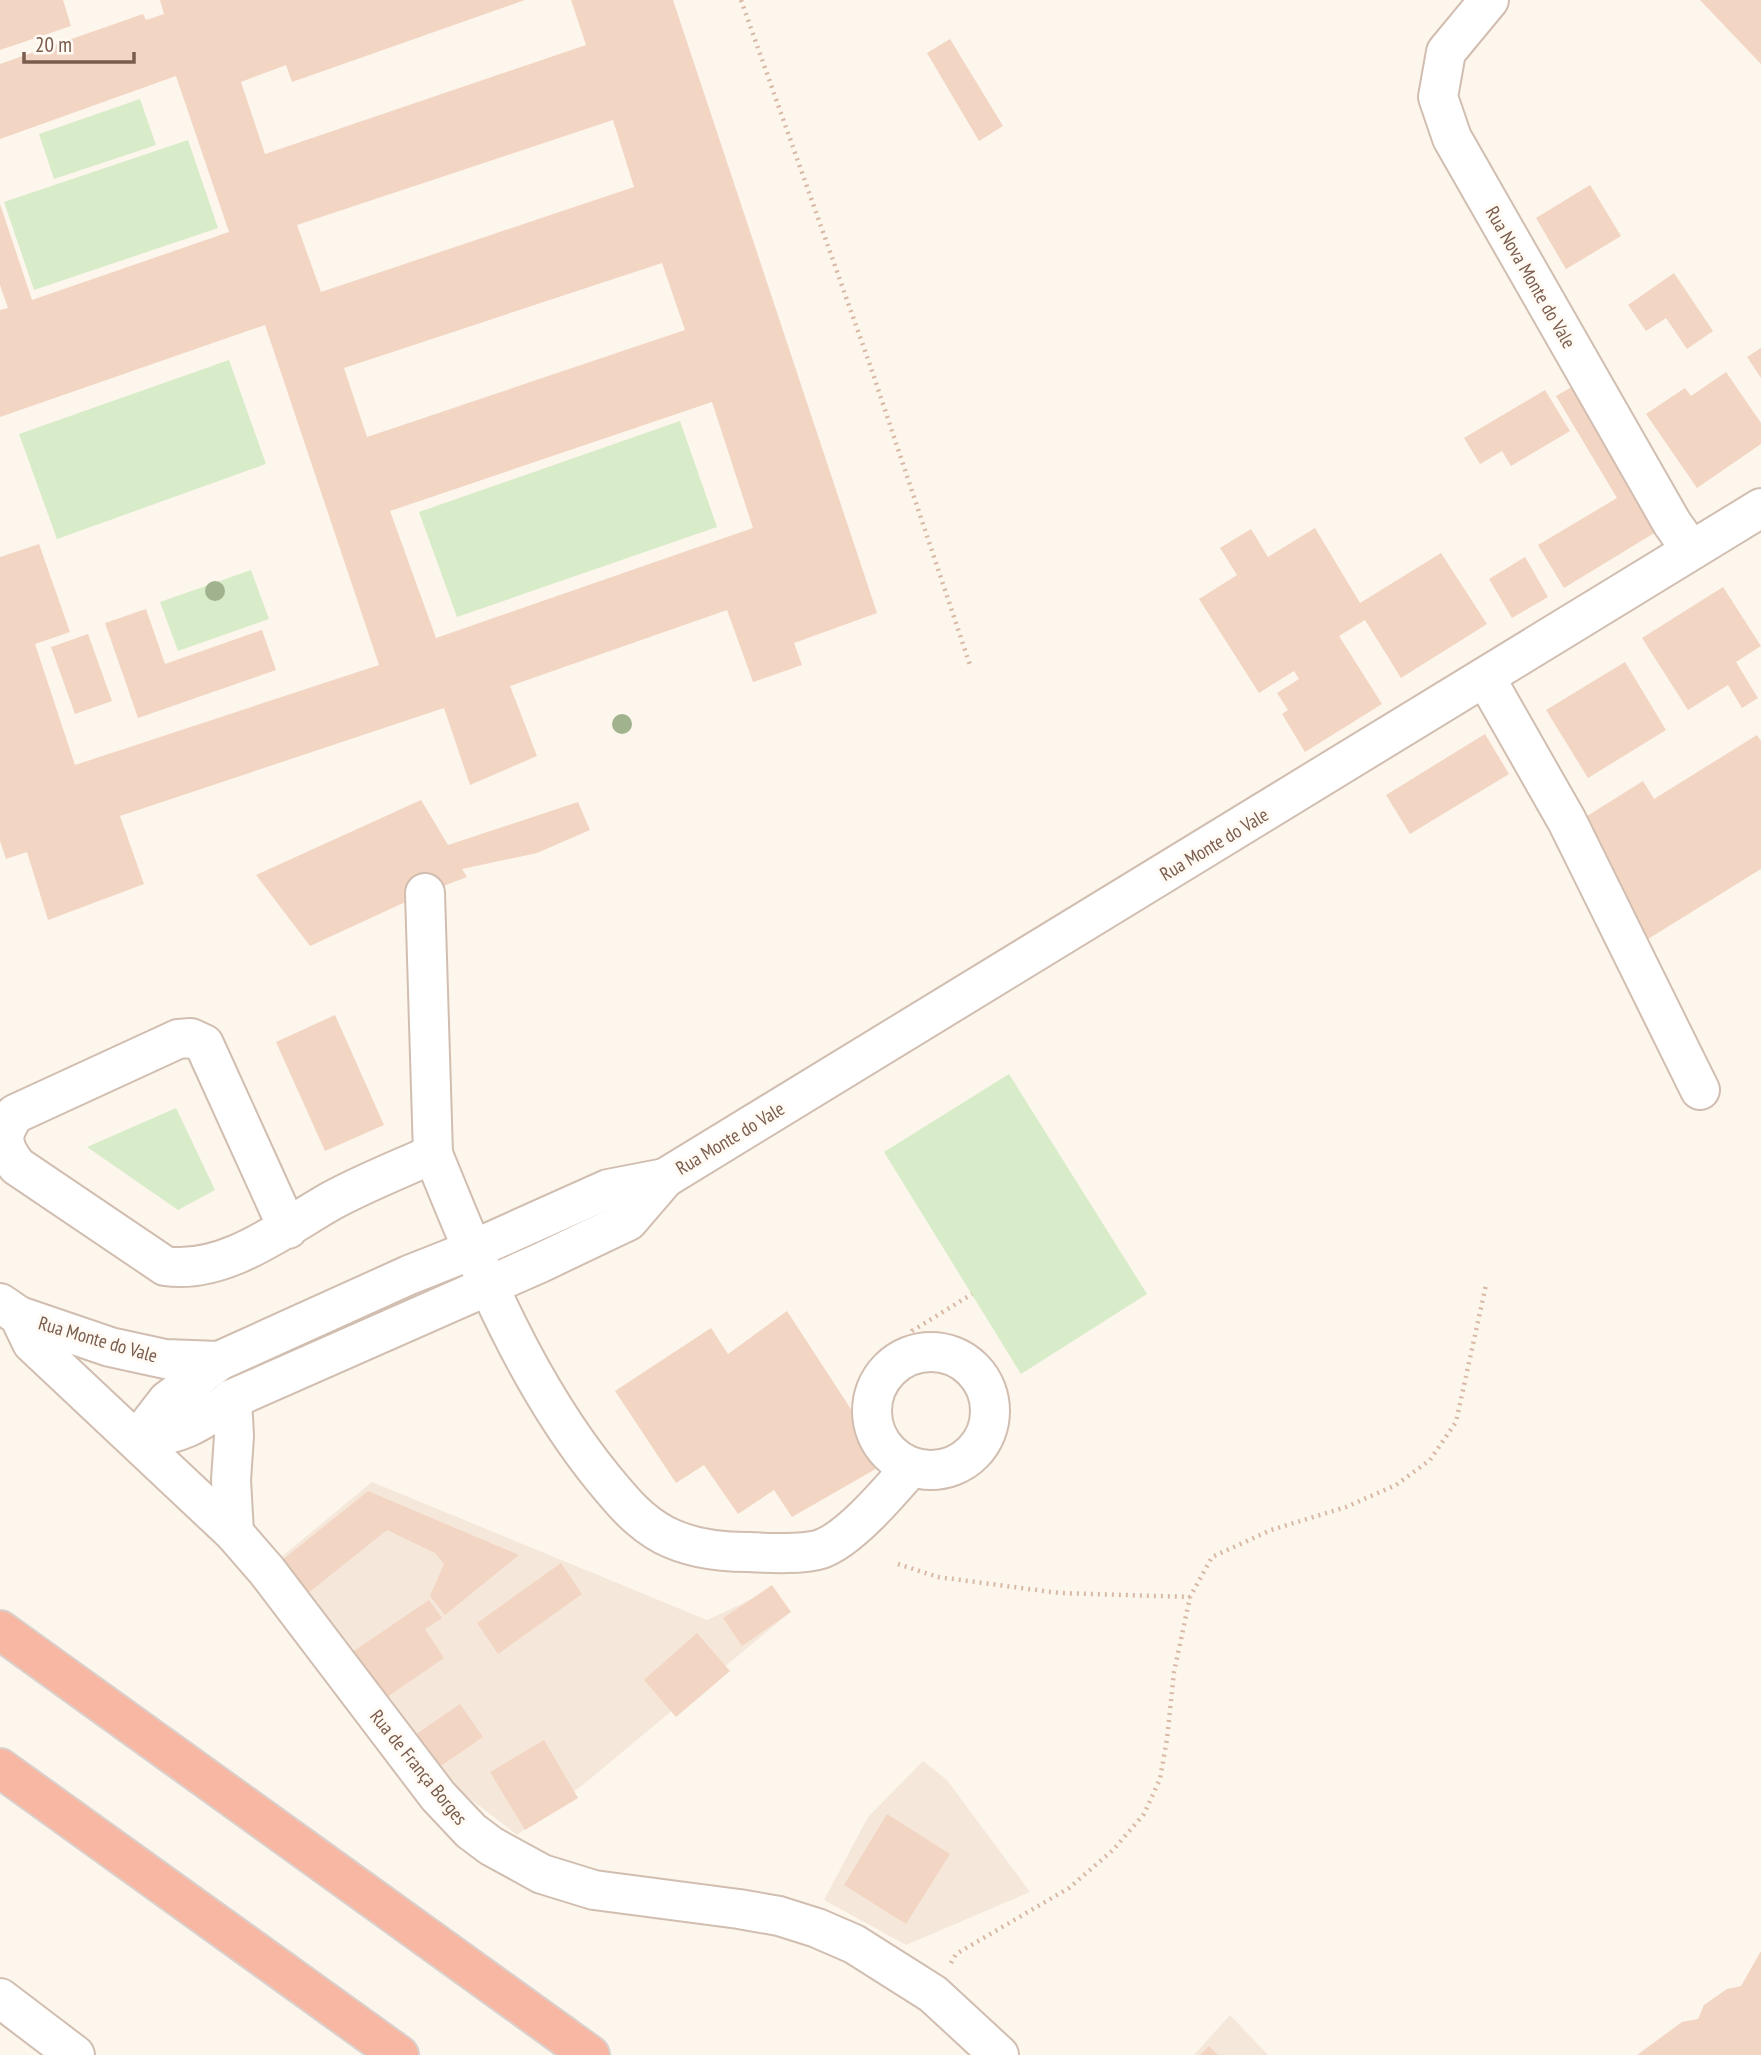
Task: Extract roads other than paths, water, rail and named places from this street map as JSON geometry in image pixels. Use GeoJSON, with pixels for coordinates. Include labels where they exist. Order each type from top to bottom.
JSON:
{"type":"FeatureCollection","features":[{"type":"Feature","properties":{"kind":"highway"},"geometry":{"type":"LineString","coordinates":[[0,1630],[590,2055]]}},
{"type":"Feature","properties":{"kind":"highway"},"geometry":{"type":"LineString","coordinates":[[0,1768],[399,2055]]}},
{"type":"Feature","properties":{"kind":"street","name":"Rua Nova Monte do Vale"},"geometry":{"type":"LineString","coordinates":[[1489,0],[1446,52],[1438,97],[1452,138],[1672,523],[1691,550]]}},
{"type":"Feature","properties":{"kind":"street","name":"Rua Monte do Vale"},"geometry":{"type":"LineString","coordinates":[[137,1440],[161,1437],[194,1426],[232,1399],[628,1221],[665,1178],[1761,508]]}},
{"type":"Feature","properties":{"kind":"street"},"geometry":{"type":"LineString","coordinates":[[1485,677],[1567,821],[1700,1090]]}},
{"type":"Feature","properties":{"kind":"street"},"geometry":{"type":"LineString","coordinates":[[425,893],[433,1154],[488,1286],[530,1371],[582,1452],[632,1514],[666,1536],[717,1551],[777,1553],[822,1549],[852,1530],[911,1467]]}},
{"type":"Feature","properties":{"kind":"street"},"geometry":{"type":"LineString","coordinates":[[288,1229],[204,1044],[191,1038],[178,1039],[15,1114],[4,1127],[2,1140],[8,1155],[17,1166],[165,1266],[178,1268],[211,1265],[288,1229],[332,1201],[433,1154]]}},
{"type":"Feature","properties":{"kind":"street","name":"Rua Monte do Vale"},"geometry":{"type":"LineString","coordinates":[[137,1440],[167,1401],[219,1361],[608,1189],[665,1178]]}},
{"type":"Feature","properties":{"kind":"street","name":"Rua Monte do Vale"},"geometry":{"type":"LineString","coordinates":[[10,1309],[110,1347],[165,1359],[219,1361]]}},
{"type":"Feature","properties":{"kind":"street","name":"Rua de França Borges"},"geometry":{"type":"LineString","coordinates":[[10,1309],[32,1343],[234,1533],[267,1571],[438,1796],[471,1831],[491,1846],[542,1874],[594,1890],[739,1909],[779,1916],[817,1928],[854,1944],[933,1994],[999,2055]]}},
{"type":"Feature","properties":{"kind":"street"},"geometry":{"type":"LineString","coordinates":[[923,1353],[942,1353],[961,1360],[976,1372],[986,1389],[990,1408],[988,1427],[980,1445],[966,1459],[950,1468],[930,1471],[911,1467],[894,1457],[881,1442],[874,1424],[872,1405],[878,1386],[889,1370],[904,1358],[923,1353]]}},
{"type":"Feature","properties":{"kind":"street"},"geometry":{"type":"LineString","coordinates":[[232,1399],[234,1436],[231,1480],[234,1533]]}},
{"type":"Feature","properties":{"kind":"street"},"geometry":{"type":"LineString","coordinates":[[0,1998],[75,2055]]}}]}
